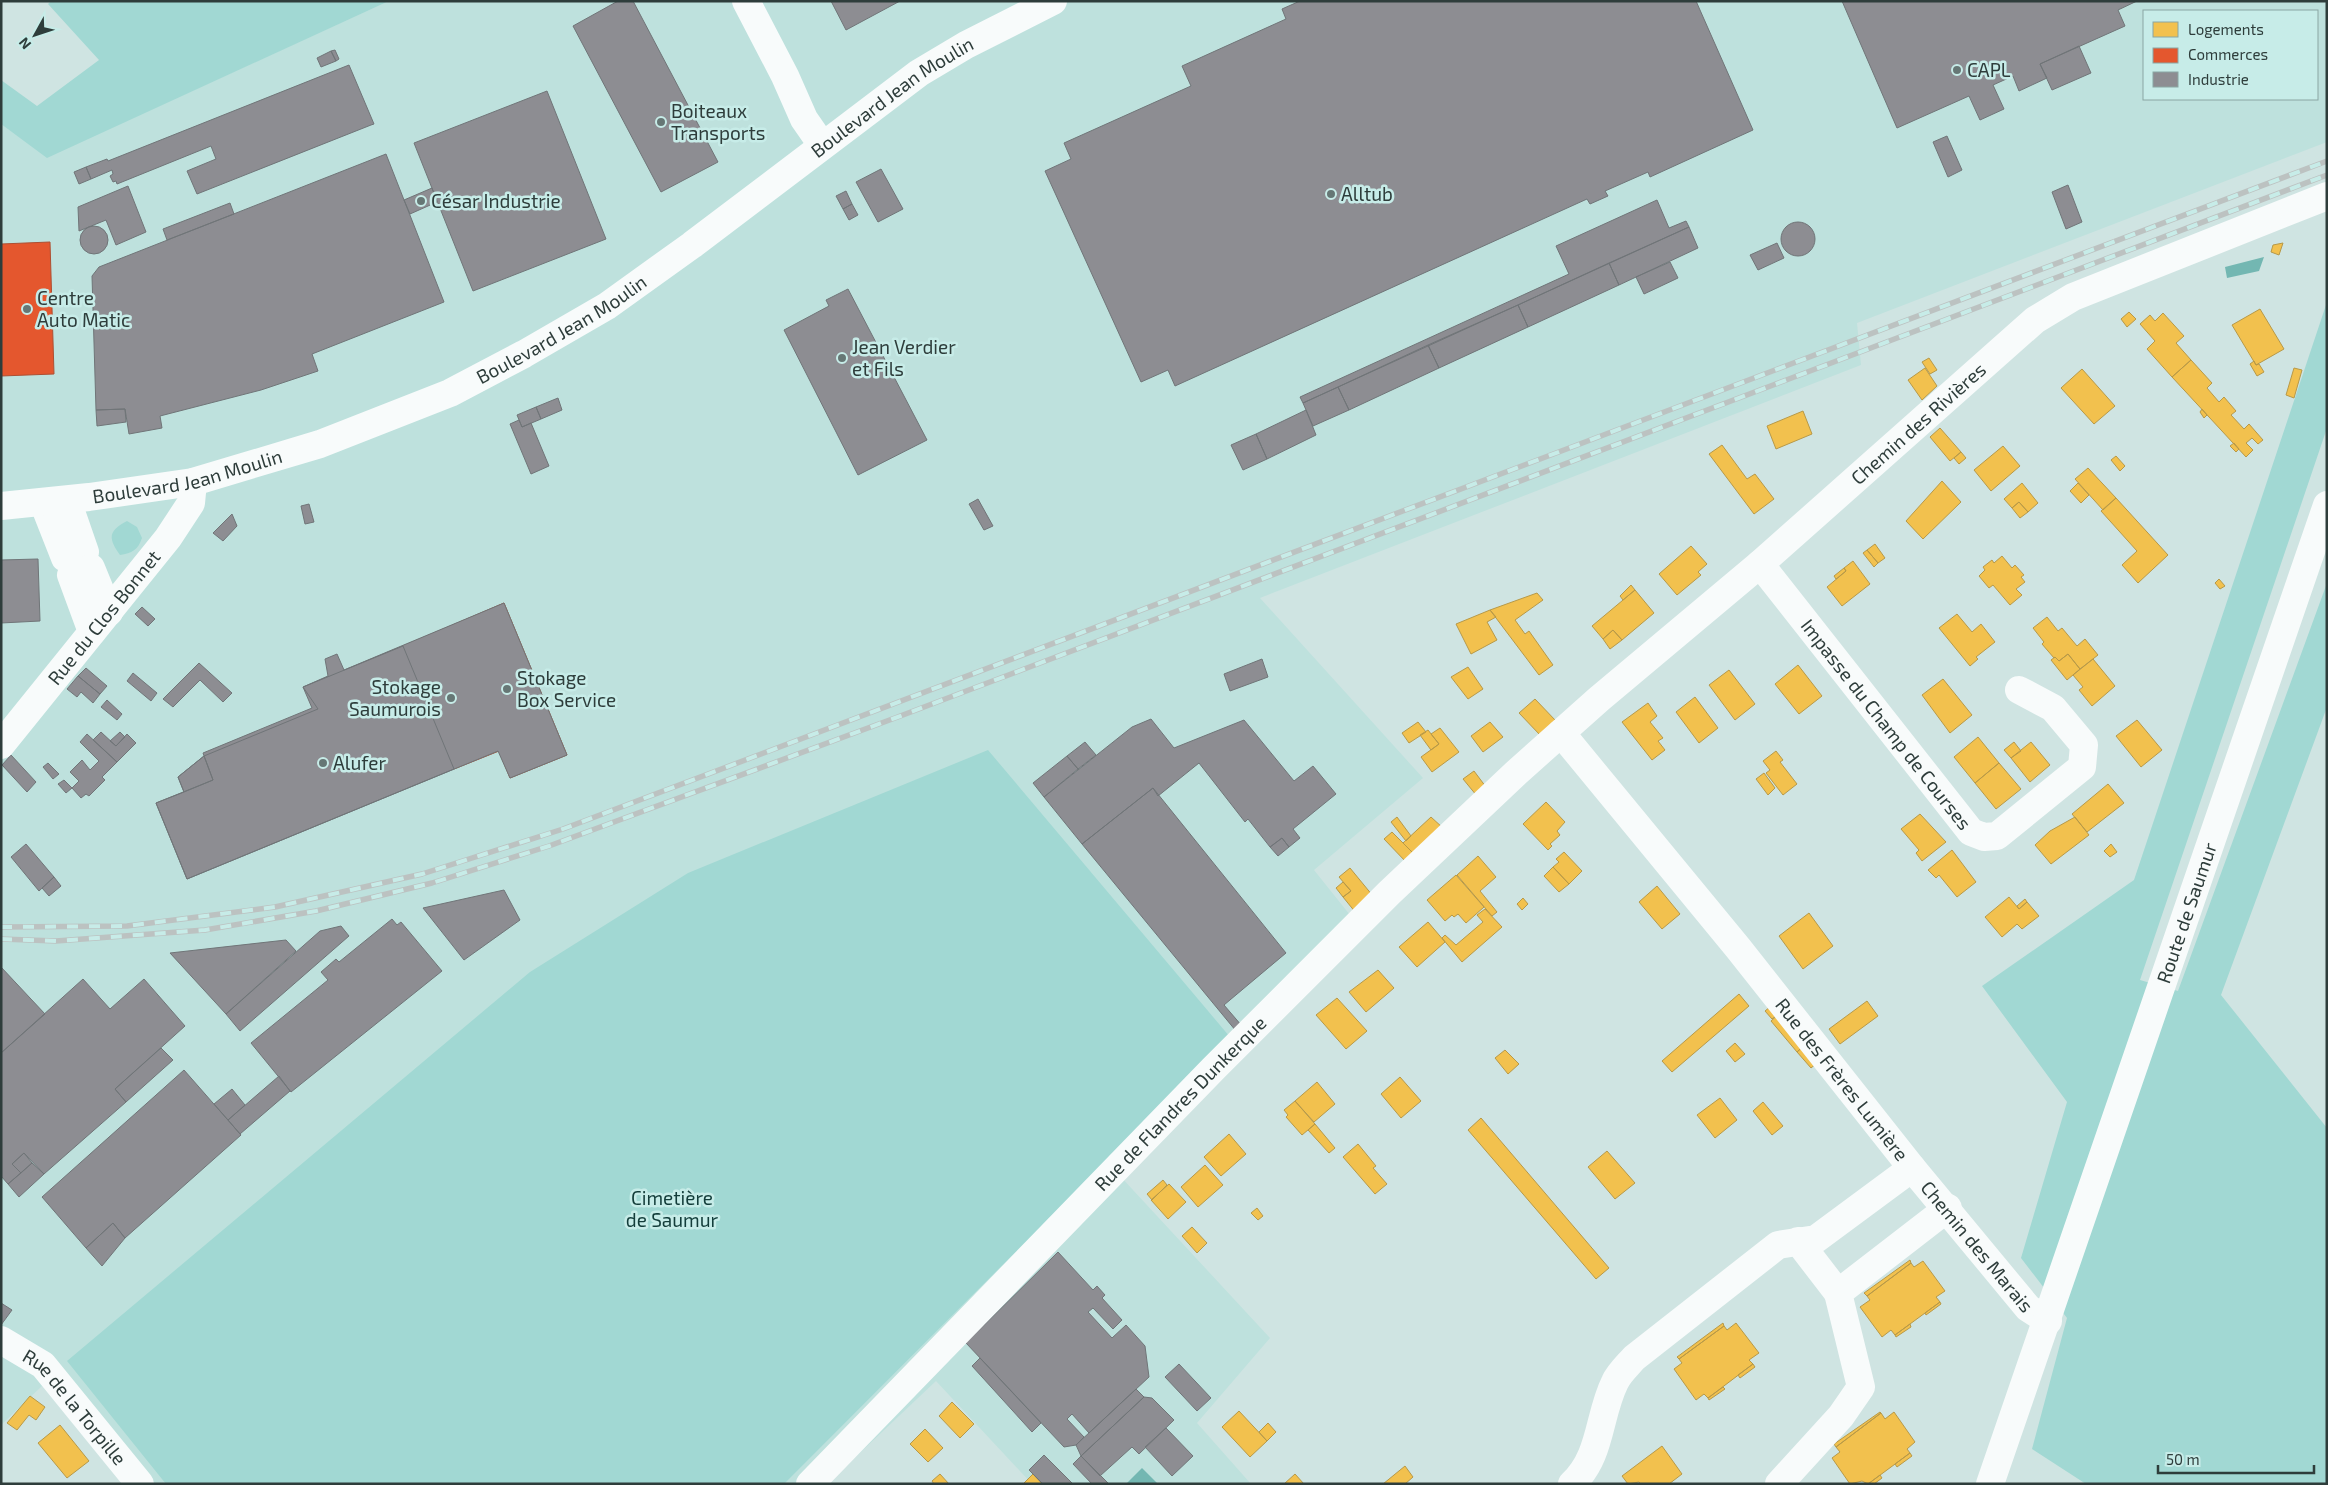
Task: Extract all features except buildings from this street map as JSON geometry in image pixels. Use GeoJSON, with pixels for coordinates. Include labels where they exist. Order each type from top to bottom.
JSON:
{"type":"FeatureCollection","features":[{"type":"Feature","properties":{"kind":"street"},"geometry":{"type":"LineString","coordinates":[[746,1],[785,76],[804,119],[822,145]]}},
{"type":"Feature","properties":{"kind":"street","name":"Boulevard Jean Moulin"},"geometry":{"type":"LineString","coordinates":[[1,506],[55,501],[193,482],[329,440],[450,393],[524,354],[607,306],[692,245],[919,73],[966,45],[1053,1]]}},
{"type":"Feature","properties":{"kind":"street","name":"Chemin des Rivières"},"geometry":{"type":"LineString","coordinates":[[1561,733],[1760,564],[2035,320],[2073,297],[2327,196]]}},
{"type":"Feature","properties":{"kind":"street","name":"Rue du Clos Bonnet"},"geometry":{"type":"LineString","coordinates":[[1,745],[168,538],[191,503],[193,482]]}},
{"type":"Feature","properties":{"kind":"street"},"geometry":{"type":"LineString","coordinates":[[55,501],[100,622]]}},
{"type":"Feature","properties":{"kind":"street","name":"Route de Saumur"},"geometry":{"type":"LineString","coordinates":[[1990,1484],[2327,505]]}},
{"type":"Feature","properties":{"kind":"street","name":"Impasse du Champ de Courses"},"geometry":{"type":"LineString","coordinates":[[1760,564],[1972,832],[1984,838],[1997,836],[2082,767],[2084,745],[2052,708],[2019,690]]}},
{"type":"Feature","properties":{"kind":"street","name":"Rue des Frères Lumière"},"geometry":{"type":"LineString","coordinates":[[1561,733],[1738,948],[1912,1168],[1816,1239],[1778,1245],[1634,1358],[1615,1381],[1593,1455],[1582,1474],[1572,1484]]}},
{"type":"Feature","properties":{"kind":"street","name":"Rue de Flandres Dunkerque"},"geometry":{"type":"LineString","coordinates":[[810,1484],[1179,1104],[1382,900],[1561,733]]}},
{"type":"Feature","properties":{"kind":"street","name":"Chemin des Marais"},"geometry":{"type":"LineString","coordinates":[[1912,1168],[1948,1208],[2028,1308],[2048,1320]]}},
{"type":"Feature","properties":{"kind":"street"},"geometry":{"type":"LineString","coordinates":[[1838,1293],[1948,1208]]}},
{"type":"Feature","properties":{"kind":"street"},"geometry":{"type":"LineString","coordinates":[[1779,1484],[1841,1416],[1861,1387],[1838,1293],[1798,1241]]}},
{"type":"Feature","properties":{"kind":"street","name":"Rue de la Torpille"},"geometry":{"type":"LineString","coordinates":[[1,1340],[42,1365],[140,1484]]}},
{"type":"Feature","properties":{"kind":"shaded area"},"geometry":{"type":"Polygon","coordinates":[[[389,1],[2327,1],[2327,142],[1857,323],[1861,365],[1260,598],[1423,778],[1314,870],[1354,920],[1108,1163],[1270,1338],[1197,1423],[1251,1484],[1032,1484],[936,1381],[827,1484],[124,1484],[42,1386],[1,1425],[1,124],[47,157],[389,1]]]}},
{"type":"Feature","properties":{"kind":"shaded area"},"geometry":{"type":"Polygon","coordinates":[[[2264,257],[2259,271],[2227,278],[2225,267],[2264,257]]]}},
{"type":"Feature","properties":{"kind":"shaded area"},"geometry":{"type":"Polygon","coordinates":[[[1142,1468],[1158,1484],[1126,1484],[1142,1468]]]}},
{"type":"Feature","properties":{"kind":"green space"},"geometry":{"type":"Polygon","coordinates":[[[51,1],[389,1],[47,158],[1,124],[1,80],[37,106],[99,60],[48,4],[51,1]]]}},
{"type":"Feature","properties":{"kind":"green space"},"geometry":{"type":"Polygon","coordinates":[[[2327,302],[2327,428],[2140,980],[2178,991],[2327,583],[2327,707],[2221,995],[2327,1128],[2327,1484],[2086,1484],[2032,1449],[2067,1318],[2021,1258],[2067,1102],[1982,986],[2134,880],[2327,302]]]}},
{"type":"Feature","properties":{"kind":"green space"},"geometry":{"type":"Polygon","coordinates":[[[127,521],[137,527],[142,538],[134,550],[120,555],[113,544],[112,535],[116,528],[127,521]]]}},
{"type":"Feature","properties":{"kind":"green space","name":"Cimetière de Saumur"},"geometry":{"type":"Polygon","coordinates":[[[988,750],[1230,1037],[784,1484],[166,1484],[67,1361],[530,972],[688,873],[988,750]]]}},
{"type":"Feature","properties":{"kind":"railway"},"geometry":{"type":"LineString","coordinates":[[1,927],[127,926],[275,907],[422,874],[563,829],[2327,161]]}},
{"type":"Feature","properties":{"kind":"railway"},"geometry":{"type":"LineString","coordinates":[[1,939],[56,941],[205,930],[316,911],[432,883],[549,846],[895,718],[2327,175]]}},
{"type":"Feature","properties":{"kind":"place","name":"CAPL"},"geometry":{"type":"Point","coordinates":[1957,70]}},
{"type":"Feature","properties":{"kind":"place","name":"Boiteaux Transports"},"geometry":{"type":"Point","coordinates":[661,122]}},
{"type":"Feature","properties":{"kind":"place","name":"Alltub"},"geometry":{"type":"Point","coordinates":[1331,194]}},
{"type":"Feature","properties":{"kind":"place","name":"César Industrie"},"geometry":{"type":"Point","coordinates":[421,201]}},
{"type":"Feature","properties":{"kind":"place","name":"Centre Auto Matic"},"geometry":{"type":"Point","coordinates":[27,309]}},
{"type":"Feature","properties":{"kind":"place","name":"Jean Verdier et Fils"},"geometry":{"type":"Point","coordinates":[842,358]}},
{"type":"Feature","properties":{"kind":"place","name":"Stokage Box Service"},"geometry":{"type":"Point","coordinates":[507,689]}},
{"type":"Feature","properties":{"kind":"place","name":"Stokage Saumurois"},"geometry":{"type":"Point","coordinates":[451,698]}},
{"type":"Feature","properties":{"kind":"place","name":"Alufer"},"geometry":{"type":"Point","coordinates":[323,763]}}]}
